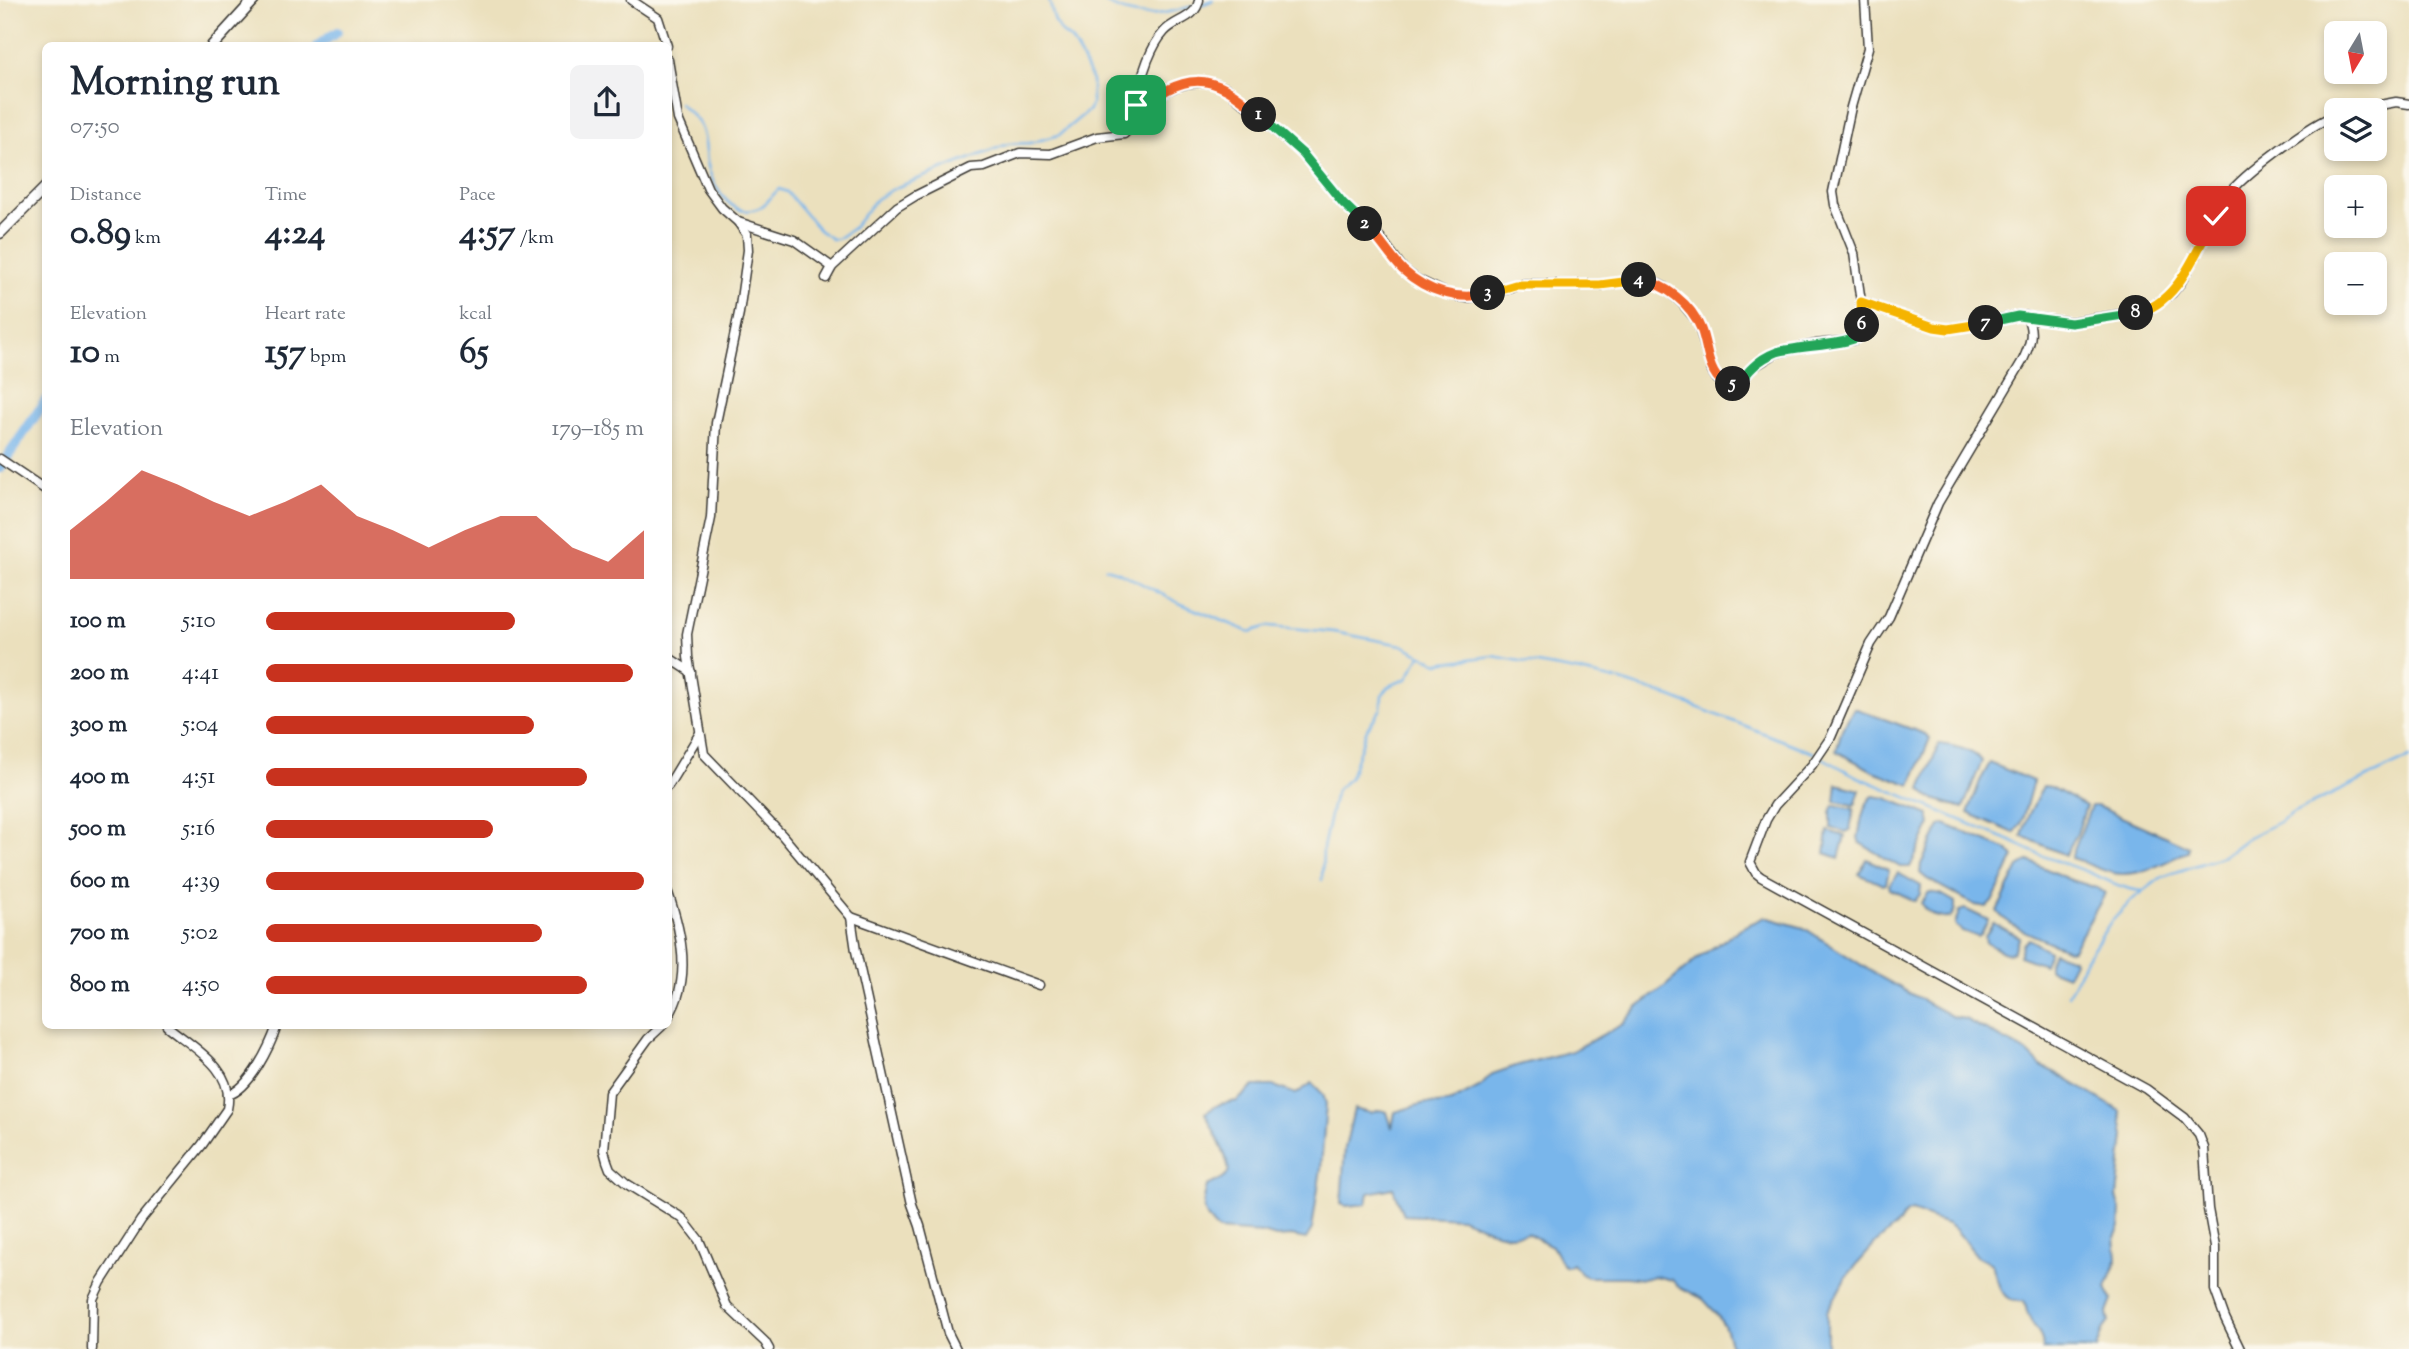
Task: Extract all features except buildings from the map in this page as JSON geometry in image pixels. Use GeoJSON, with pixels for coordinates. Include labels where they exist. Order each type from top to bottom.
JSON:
{"type":"FeatureCollection","features":[{"type":"Feature","properties":{"kind":"street"},"geometry":{"type":"LineString","coordinates":[[216,42],[254,0]]}},
{"type":"Feature","properties":{"kind":"street"},"geometry":{"type":"LineString","coordinates":[[631,0],[658,18],[666,42]]}},
{"type":"Feature","properties":{"kind":"street"},"geometry":{"type":"LineString","coordinates":[[826,278],[832,267],[897,207],[971,168],[984,167],[1020,153],[1051,154],[1097,136],[1124,134],[1128,131],[1135,113],[1139,86],[1157,42],[1164,32],[1198,8],[1199,0]]}},
{"type":"Feature","properties":{"kind":"street"},"geometry":{"type":"LineString","coordinates":[[1135,113],[1164,91],[1186,83],[1214,83],[1226,88],[1303,154],[1343,203],[1382,240],[1404,270],[1416,279],[1450,295],[1468,298],[1524,284],[1600,285],[1640,280],[1654,282],[1664,287],[1698,321],[1712,371],[1723,383],[1729,385],[1740,382],[1753,367],[1776,353],[1816,344],[1854,340],[1860,336],[1861,302],[1854,254],[1835,205],[1833,192],[1850,107],[1868,48],[1865,0]]}},
{"type":"Feature","properties":{"kind":"street"},"geometry":{"type":"LineString","coordinates":[[672,84],[678,120],[708,189],[747,235],[748,250],[739,313],[716,423],[711,518],[687,634],[704,754],[782,835],[851,917],[1039,985]]}},
{"type":"Feature","properties":{"kind":"street"},"geometry":{"type":"LineString","coordinates":[[2387,104],[2409,104]]}},
{"type":"Feature","properties":{"kind":"street"},"geometry":{"type":"LineString","coordinates":[[1861,302],[1934,327],[1948,329],[2018,316],[2071,323],[2139,312],[2159,303],[2181,282],[2226,197],[2236,184],[2324,119]]}},
{"type":"Feature","properties":{"kind":"street"},"geometry":{"type":"LineString","coordinates":[[0,233],[42,191]]}},
{"type":"Feature","properties":{"kind":"street"},"geometry":{"type":"LineString","coordinates":[[738,222],[794,240],[832,267]]}},
{"type":"Feature","properties":{"kind":"street"},"geometry":{"type":"LineString","coordinates":[[2026,316],[2031,337],[2023,360],[1938,503],[1889,617],[1871,644],[1831,737],[1812,765],[1775,805],[1766,820],[1750,862],[1761,877],[2146,1089],[2185,1118],[2199,1135],[2204,1148],[2208,1209],[2215,1247],[2216,1290],[2225,1318],[2240,1349]]}},
{"type":"Feature","properties":{"kind":"street"},"geometry":{"type":"LineString","coordinates":[[0,459],[42,487]]}},
{"type":"Feature","properties":{"kind":"street"},"geometry":{"type":"LineString","coordinates":[[672,659],[691,671]]}},
{"type":"Feature","properties":{"kind":"street"},"geometry":{"type":"LineString","coordinates":[[672,779],[700,733]]}},
{"type":"Feature","properties":{"kind":"street"},"geometry":{"type":"LineString","coordinates":[[672,909],[681,944],[684,972],[679,998],[672,1010]]}},
{"type":"Feature","properties":{"kind":"street"},"geometry":{"type":"LineString","coordinates":[[851,917],[856,951],[912,1204],[948,1333],[956,1349]]}},
{"type":"Feature","properties":{"kind":"street"},"geometry":{"type":"LineString","coordinates":[[92,1349],[93,1299],[101,1282],[141,1220],[202,1145],[227,1109],[228,1095],[222,1076],[213,1062],[171,1029]]}},
{"type":"Feature","properties":{"kind":"street"},"geometry":{"type":"LineString","coordinates":[[228,1095],[234,1093],[255,1069],[267,1052],[276,1029]]}},
{"type":"Feature","properties":{"kind":"street"},"geometry":{"type":"LineString","coordinates":[[659,1029],[648,1039],[609,1093],[604,1150],[607,1161],[610,1169],[627,1184],[669,1209],[687,1224],[699,1240],[727,1306],[769,1349]]}},
{"type":"Feature","properties":{"kind":"water"},"geometry":{"type":"Polygon","coordinates":[[[1854,708],[1930,738],[1911,785],[1873,771],[1836,751],[1842,729],[1854,708]]]}},
{"type":"Feature","properties":{"kind":"water"},"geometry":{"type":"Polygon","coordinates":[[[1939,744],[1962,749],[1982,761],[1963,808],[1930,798],[1921,789],[1939,744]]]}},
{"type":"Feature","properties":{"kind":"water"},"geometry":{"type":"Polygon","coordinates":[[[1990,763],[2033,781],[2021,824],[2014,833],[1968,813],[1990,763]]]}},
{"type":"Feature","properties":{"kind":"water"},"geometry":{"type":"Polygon","coordinates":[[[1837,784],[1860,790],[1854,805],[1835,801],[1837,784]]]}},
{"type":"Feature","properties":{"kind":"water"},"geometry":{"type":"Polygon","coordinates":[[[2043,786],[2051,787],[2086,806],[2077,834],[2065,855],[2022,836],[2043,786]]]}},
{"type":"Feature","properties":{"kind":"water"},"geometry":{"type":"Polygon","coordinates":[[[1873,796],[1886,798],[1929,815],[1931,824],[1910,867],[1900,867],[1860,843],[1858,838],[1862,815],[1873,796]]]}},
{"type":"Feature","properties":{"kind":"water"},"geometry":{"type":"Polygon","coordinates":[[[1834,805],[1854,809],[1850,830],[1846,832],[1831,828],[1834,805]]]}},
{"type":"Feature","properties":{"kind":"water"},"geometry":{"type":"Polygon","coordinates":[[[2091,806],[2097,806],[2189,847],[2188,851],[2152,868],[2123,874],[2108,872],[2071,858],[2091,806]]]}},
{"type":"Feature","properties":{"kind":"water"},"geometry":{"type":"Polygon","coordinates":[[[1944,824],[2008,850],[2014,857],[1987,907],[1975,905],[1920,873],[1921,864],[1940,826],[1944,824]]]}},
{"type":"Feature","properties":{"kind":"water"},"geometry":{"type":"Polygon","coordinates":[[[1828,831],[1845,836],[1839,858],[1825,853],[1828,831]]]}},
{"type":"Feature","properties":{"kind":"water"},"geometry":{"type":"Polygon","coordinates":[[[1867,859],[1889,870],[1886,884],[1859,874],[1867,859]]]}},
{"type":"Feature","properties":{"kind":"water"},"geometry":{"type":"Polygon","coordinates":[[[2029,861],[2068,879],[2097,888],[2105,894],[2073,949],[2068,950],[2019,928],[1997,911],[2019,867],[2029,861]]]}},
{"type":"Feature","properties":{"kind":"water"},"geometry":{"type":"Polygon","coordinates":[[[1898,873],[1921,886],[1915,901],[1890,889],[1889,885],[1898,873]]]}},
{"type":"Feature","properties":{"kind":"water"},"geometry":{"type":"Polygon","coordinates":[[[1929,892],[1941,894],[1955,902],[1951,917],[1938,917],[1923,907],[1921,903],[1929,892]]]}},
{"type":"Feature","properties":{"kind":"water"},"geometry":{"type":"Polygon","coordinates":[[[1965,909],[1988,920],[1978,937],[1955,925],[1959,911],[1965,909]]]}},
{"type":"Feature","properties":{"kind":"water"},"geometry":{"type":"Polygon","coordinates":[[[1765,917],[1804,928],[1880,977],[1953,1017],[1965,1019],[2027,1052],[2041,1066],[2120,1111],[2124,1136],[2117,1196],[2121,1211],[2120,1227],[2115,1237],[2117,1258],[2106,1288],[2112,1300],[2107,1313],[2109,1322],[2103,1330],[2097,1349],[2043,1349],[2041,1337],[2029,1318],[2024,1301],[2009,1299],[2004,1295],[1992,1264],[1977,1256],[1956,1230],[1947,1224],[1912,1211],[1876,1243],[1846,1277],[1827,1312],[1827,1349],[1732,1349],[1724,1325],[1715,1312],[1703,1299],[1672,1280],[1655,1276],[1643,1279],[1588,1277],[1572,1264],[1567,1267],[1562,1264],[1552,1246],[1527,1233],[1509,1235],[1461,1218],[1403,1215],[1393,1188],[1369,1193],[1367,1204],[1341,1204],[1345,1148],[1354,1109],[1371,1113],[1380,1110],[1387,1112],[1392,1128],[1395,1112],[1425,1103],[1451,1102],[1481,1086],[1492,1074],[1572,1051],[1623,1024],[1639,1006],[1698,958],[1741,928],[1765,917]]]}},
{"type":"Feature","properties":{"kind":"water"},"geometry":{"type":"Polygon","coordinates":[[[1993,923],[2020,937],[2013,952],[2005,953],[1986,943],[1985,937],[1993,923]]]}},
{"type":"Feature","properties":{"kind":"water"},"geometry":{"type":"Polygon","coordinates":[[[2029,939],[2049,951],[2044,965],[2019,956],[2023,944],[2029,939]]]}},
{"type":"Feature","properties":{"kind":"water"},"geometry":{"type":"Polygon","coordinates":[[[2053,952],[2073,959],[2067,976],[2049,969],[2053,952]]]}},
{"type":"Feature","properties":{"kind":"water"},"geometry":{"type":"Polygon","coordinates":[[[1312,1083],[1323,1094],[1326,1104],[1321,1168],[1312,1229],[1306,1239],[1218,1230],[1206,1215],[1205,1193],[1207,1186],[1225,1177],[1229,1171],[1225,1155],[1205,1113],[1220,1104],[1237,1101],[1254,1086],[1274,1086],[1296,1094],[1312,1083]]]}},
{"type":"Feature","properties":{"kind":"waterway"},"geometry":{"type":"LineString","coordinates":[[679,103],[701,127],[709,170],[727,201],[734,207],[750,211],[762,206],[779,189],[787,192],[819,230],[832,239],[837,239],[853,228],[876,199],[895,188],[1008,144],[1030,143],[1059,135],[1089,110],[1092,103],[1092,81],[1071,40],[1061,32],[1055,22],[1049,0]]}},
{"type":"Feature","properties":{"kind":"waterway"},"geometry":{"type":"LineString","coordinates":[[1099,0],[1124,11],[1145,15],[1193,6]]}},
{"type":"Feature","properties":{"kind":"waterway"},"geometry":{"type":"LineString","coordinates":[[1201,5],[1213,0]]}},
{"type":"Feature","properties":{"kind":"waterway"},"geometry":{"type":"LineString","coordinates":[[323,42],[337,32]]}},
{"type":"Feature","properties":{"kind":"waterway"},"geometry":{"type":"LineString","coordinates":[[0,468],[42,406]]}},
{"type":"Feature","properties":{"kind":"waterway"},"geometry":{"type":"LineString","coordinates":[[1105,568],[1119,572],[1179,603],[1250,632],[1269,626],[1334,632],[1402,645],[1438,663],[1493,656],[1576,671],[1671,697],[1814,753]]}},
{"type":"Feature","properties":{"kind":"waterway"},"geometry":{"type":"LineString","coordinates":[[1322,880],[1323,848],[1334,797],[1338,788],[1350,778],[1367,729],[1381,709],[1382,695],[1391,685],[1407,679],[1420,656]]}},
{"type":"Feature","properties":{"kind":"waterway"},"geometry":{"type":"LineString","coordinates":[[1821,757],[1856,776],[2032,851],[2122,887],[2143,891]]}},
{"type":"Feature","properties":{"kind":"waterway"},"geometry":{"type":"LineString","coordinates":[[2068,995],[2086,959],[2110,923],[2132,900],[2162,877],[2223,856],[2247,838],[2294,812],[2409,758]]}},
{"type":"Feature","properties":{"kind":"route"},"geometry":{"type":"LineString","coordinates":[[1136,105],[1135,113],[1164,91],[1186,83],[1214,83],[1226,88],[1303,154],[1343,203],[1382,240],[1404,270],[1416,279],[1450,295],[1468,298],[1524,284],[1600,285],[1632,280],[1654,282],[1664,287],[1698,321],[1712,371],[1717,379],[1729,385],[1740,382],[1753,367],[1776,353],[1816,344],[1854,340],[1860,336],[1862,328],[1861,302],[1934,327],[1948,329],[2018,316],[2071,323],[2148,310],[2172,293],[2181,282],[2216,216]]}}]}
